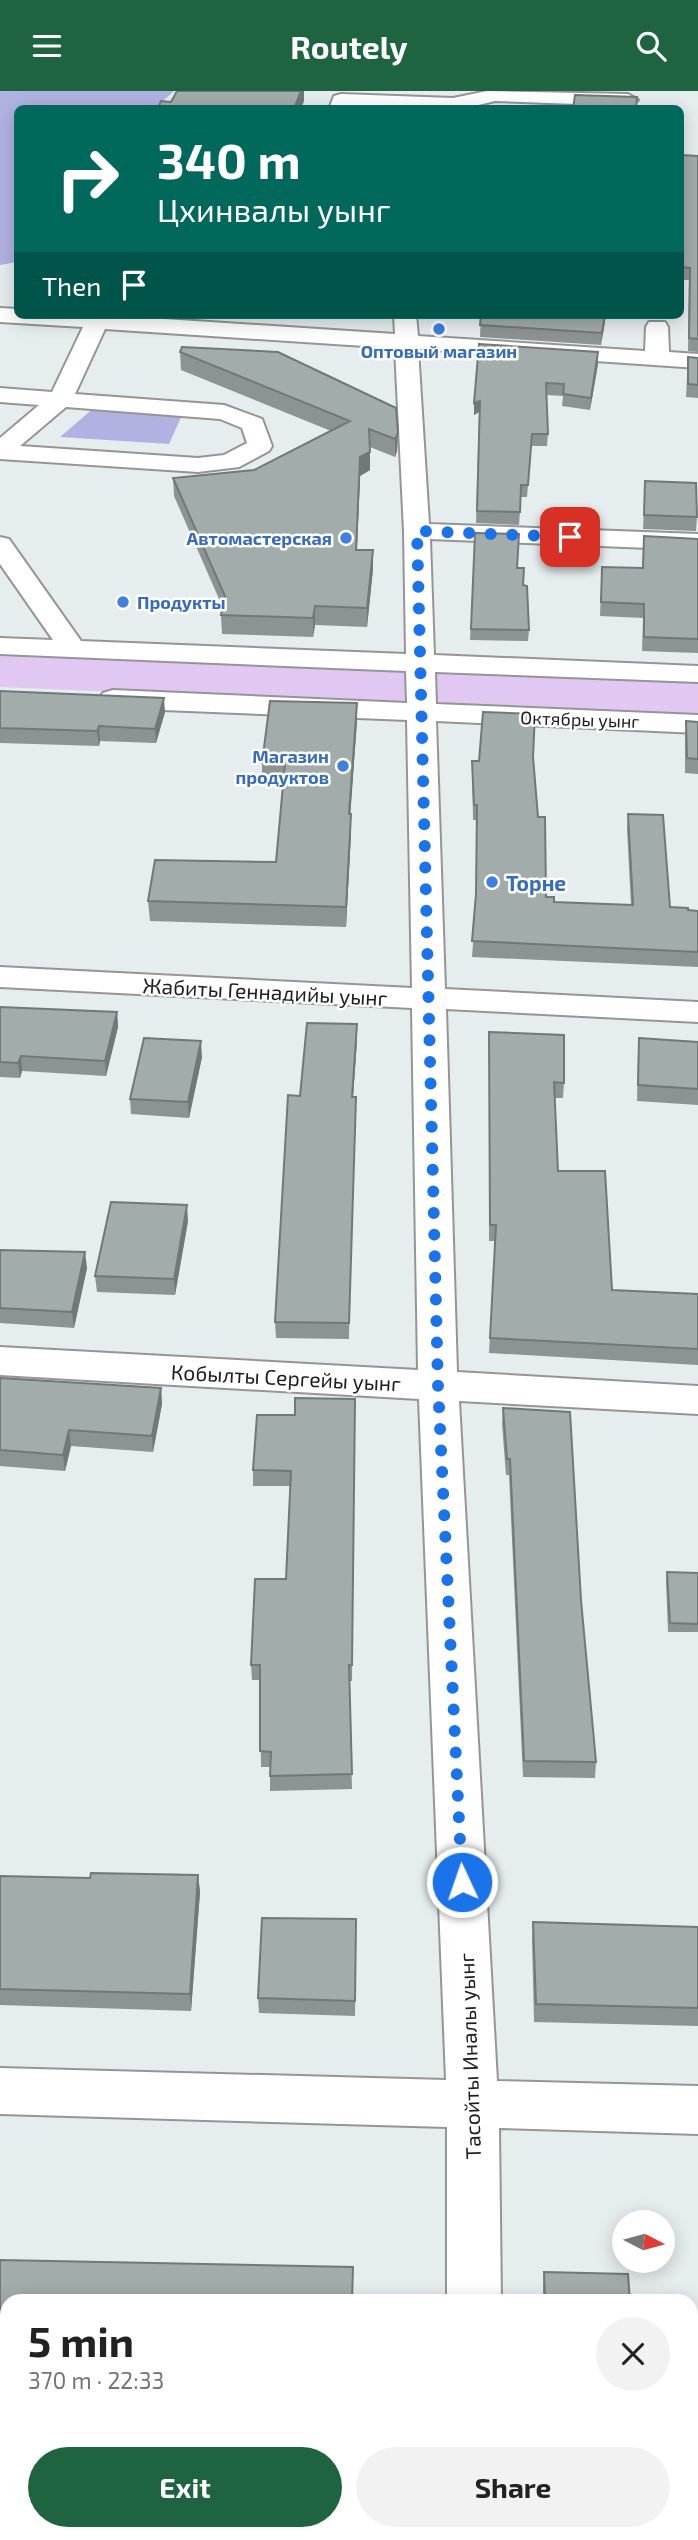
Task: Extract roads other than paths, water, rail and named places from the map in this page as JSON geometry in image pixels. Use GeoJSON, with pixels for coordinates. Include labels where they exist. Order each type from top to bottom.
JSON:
{"type":"FeatureCollection","features":[{"type":"Feature","properties":{"kind":"street"},"geometry":{"type":"LineString","coordinates":[[319,91],[339,104],[396,105]]}},
{"type":"Feature","properties":{"kind":"street"},"geometry":{"type":"LineString","coordinates":[[457,105],[495,95],[635,100]]}},
{"type":"Feature","properties":{"kind":"street"},"geometry":{"type":"LineString","coordinates":[[65,319],[406,328],[698,361]]}},
{"type":"Feature","properties":{"kind":"street"},"geometry":{"type":"LineString","coordinates":[[0,451],[61,399],[97,321]]}},
{"type":"Feature","properties":{"kind":"street"},"geometry":{"type":"LineString","coordinates":[[657,327],[657,358]]}},
{"type":"Feature","properties":{"kind":"street","name":"Тасойты Иналы уынг"},"geometry":{"type":"LineString","coordinates":[[406,328],[417,531],[438,1386],[473,2105],[474,2294]]}},
{"type":"Feature","properties":{"kind":"street"},"geometry":{"type":"LineString","coordinates":[[0,395],[224,412],[253,424],[260,446],[230,462],[198,465],[0,451]]}},
{"type":"Feature","properties":{"kind":"street"},"geometry":{"type":"LineString","coordinates":[[417,531],[698,542]]}},
{"type":"Feature","properties":{"kind":"street"},"geometry":{"type":"LineString","coordinates":[[0,545],[73,649]]}},
{"type":"Feature","properties":{"kind":"street"},"geometry":{"type":"LineString","coordinates":[[0,646],[698,674]]}},
{"type":"Feature","properties":{"kind":"street","name":"Октябры уынг"},"geometry":{"type":"LineString","coordinates":[[83,698],[698,724]]}},
{"type":"Feature","properties":{"kind":"street","name":"Жабиты Геннадийы уынг"},"geometry":{"type":"LineString","coordinates":[[0,977],[698,1012]]}},
{"type":"Feature","properties":{"kind":"street","name":"Кобылты Сергейы уынг"},"geometry":{"type":"LineString","coordinates":[[0,1361],[698,1400]]}},
{"type":"Feature","properties":{"kind":"street"},"geometry":{"type":"LineString","coordinates":[[0,2091],[698,2110]]}},
{"type":"Feature","properties":{"kind":"place","name":"Оптовый магазин"},"geometry":{"type":"Point","coordinates":[439,329]}},
{"type":"Feature","properties":{"kind":"place","name":"Автомастерская"},"geometry":{"type":"Point","coordinates":[346,538]}},
{"type":"Feature","properties":{"kind":"place","name":"Продукты"},"geometry":{"type":"Point","coordinates":[123,602]}},
{"type":"Feature","properties":{"kind":"place","name":"Магазин продуктов"},"geometry":{"type":"Point","coordinates":[343,766]}},
{"type":"Feature","properties":{"kind":"place","name":"Торне"},"geometry":{"type":"Point","coordinates":[492,882]}}]}
